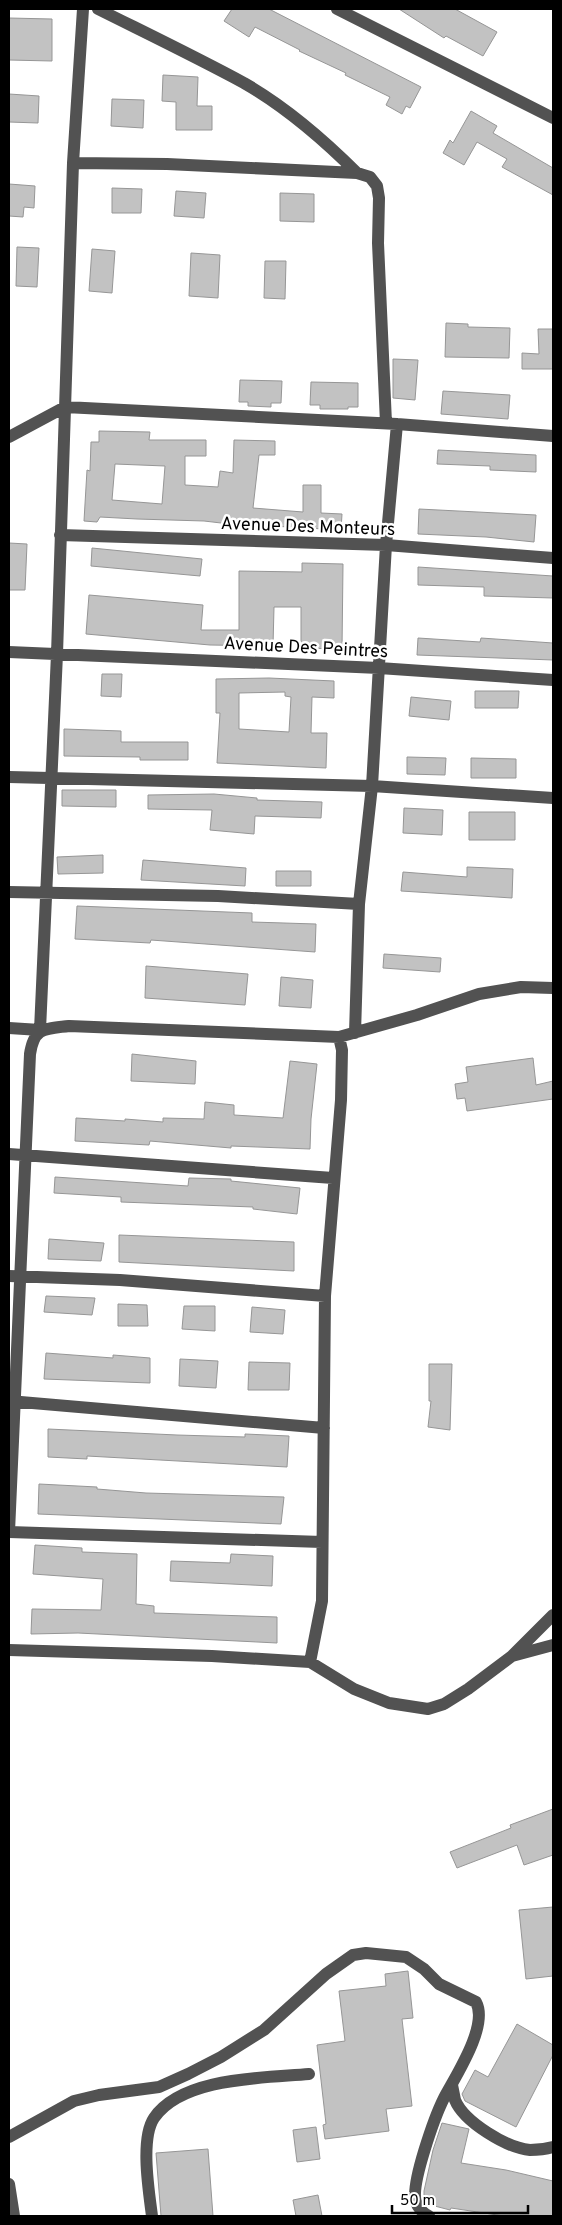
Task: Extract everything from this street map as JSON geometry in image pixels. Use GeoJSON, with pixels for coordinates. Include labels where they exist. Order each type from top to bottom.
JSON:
{"type":"FeatureCollection","features":[{"type":"Feature","properties":{"kind":"street"},"geometry":{"type":"LineString","coordinates":[[84,9],[72,163],[56,654],[40,1030],[34,1036],[30,1054],[26,1155],[14,1276],[9,1532],[322,1542]]}},
{"type":"Feature","properties":{"kind":"street"},"geometry":{"type":"LineString","coordinates":[[98,9],[245,84],[330,146],[357,173]]}},
{"type":"Feature","properties":{"kind":"street"},"geometry":{"type":"LineString","coordinates":[[337,9],[553,118]]}},
{"type":"Feature","properties":{"kind":"street"},"geometry":{"type":"LineString","coordinates":[[72,163],[167,164],[357,173],[370,177],[377,186],[379,198],[378,243],[392,423],[372,786],[360,904],[355,1033]]}},
{"type":"Feature","properties":{"kind":"street"},"geometry":{"type":"LineString","coordinates":[[9,437],[65,407],[392,423],[553,436]]}},
{"type":"Feature","properties":{"kind":"street","name":"Avenue Des Monteurs"},"geometry":{"type":"LineString","coordinates":[[60,535],[386,545],[553,558]]}},
{"type":"Feature","properties":{"kind":"street","name":"Avenue Des Peintres"},"geometry":{"type":"LineString","coordinates":[[9,652],[379,668],[553,680]]}},
{"type":"Feature","properties":{"kind":"street"},"geometry":{"type":"LineString","coordinates":[[9,777],[372,786],[553,798]]}},
{"type":"Feature","properties":{"kind":"street"},"geometry":{"type":"LineString","coordinates":[[9,892],[218,896],[360,904]]}},
{"type":"Feature","properties":{"kind":"street"},"geometry":{"type":"LineString","coordinates":[[9,1028],[40,1030],[69,1026],[339,1037],[479,994],[521,987],[553,988]]}},
{"type":"Feature","properties":{"kind":"street"},"geometry":{"type":"LineString","coordinates":[[310,1662],[322,1601],[325,1296],[333,1178],[341,1100],[342,1050],[339,1037]]}},
{"type":"Feature","properties":{"kind":"street"},"geometry":{"type":"LineString","coordinates":[[9,1154],[333,1178]]}},
{"type":"Feature","properties":{"kind":"street"},"geometry":{"type":"LineString","coordinates":[[14,1276],[120,1280],[325,1296]]}},
{"type":"Feature","properties":{"kind":"street"},"geometry":{"type":"LineString","coordinates":[[11,1401],[324,1428]]}},
{"type":"Feature","properties":{"kind":"street"},"geometry":{"type":"LineString","coordinates":[[9,1650],[182,1655],[310,1662],[354,1689],[389,1703],[428,1709],[444,1704],[468,1689],[512,1656],[553,1615]]}},
{"type":"Feature","properties":{"kind":"street"},"geometry":{"type":"LineString","coordinates":[[512,1656],[553,1645]]}},
{"type":"Feature","properties":{"kind":"street"},"geometry":{"type":"LineString","coordinates":[[9,2137],[74,2101],[99,2095],[159,2087],[221,2057],[264,2030],[342,1962],[353,1955],[406,1957],[424,1968],[439,1984],[476,2002],[479,2012],[472,2044],[444,2099],[434,2124],[415,2186],[416,2202],[419,2208],[428,2216]]}},
{"type":"Feature","properties":{"kind":"street"},"geometry":{"type":"LineString","coordinates":[[152,2216],[148,2192],[148,2137],[154,2118],[166,2106],[196,2090],[221,2083],[309,2074]]}},
{"type":"Feature","properties":{"kind":"street"},"geometry":{"type":"LineString","coordinates":[[452,2085],[456,2101],[467,2116],[488,2133],[529,2150],[553,2147]]}},
{"type":"Feature","properties":{"kind":"street"},"geometry":{"type":"LineString","coordinates":[[9,2184],[14,2216]]}},
{"type":"Feature","properties":{"kind":"building"},"geometry":{"type":"Polygon","coordinates":[[[232,9],[269,9],[421,87],[410,108],[406,106],[402,114],[386,105],[390,97],[255,27],[249,37],[224,21],[232,9]]]}},
{"type":"Feature","properties":{"kind":"building"},"geometry":{"type":"Polygon","coordinates":[[[399,9],[455,9],[497,32],[483,56],[446,36],[444,38],[399,9]]]}},
{"type":"Feature","properties":{"kind":"building"},"geometry":{"type":"Polygon","coordinates":[[[9,18],[52,19],[52,61],[9,60],[9,18]]]}},
{"type":"Feature","properties":{"kind":"building"},"geometry":{"type":"Polygon","coordinates":[[[163,75],[198,77],[197,106],[212,106],[212,130],[176,130],[176,102],[162,101],[163,75]]]}},
{"type":"Feature","properties":{"kind":"building"},"geometry":{"type":"Polygon","coordinates":[[[9,94],[39,96],[38,123],[9,122],[9,94]]]}},
{"type":"Feature","properties":{"kind":"building"},"geometry":{"type":"Polygon","coordinates":[[[112,99],[144,100],[143,128],[111,126],[112,99]]]}},
{"type":"Feature","properties":{"kind":"building"},"geometry":{"type":"Polygon","coordinates":[[[471,111],[497,126],[493,133],[553,168],[553,195],[502,167],[507,159],[477,142],[464,165],[443,153],[450,140],[453,143],[471,111]]]}},
{"type":"Feature","properties":{"kind":"building"},"geometry":{"type":"Polygon","coordinates":[[[9,184],[35,186],[34,208],[24,207],[23,217],[9,216],[9,184]]]}},
{"type":"Feature","properties":{"kind":"building"},"geometry":{"type":"Polygon","coordinates":[[[112,188],[142,189],[141,213],[112,213],[112,188]]]}},
{"type":"Feature","properties":{"kind":"building"},"geometry":{"type":"Polygon","coordinates":[[[176,191],[206,193],[204,218],[174,216],[176,191]]]}},
{"type":"Feature","properties":{"kind":"building"},"geometry":{"type":"Polygon","coordinates":[[[280,193],[314,194],[314,222],[280,221],[280,193]]]}},
{"type":"Feature","properties":{"kind":"building"},"geometry":{"type":"Polygon","coordinates":[[[17,247],[39,248],[37,287],[16,286],[17,247]]]}},
{"type":"Feature","properties":{"kind":"building"},"geometry":{"type":"Polygon","coordinates":[[[92,249],[115,251],[112,293],[89,291],[92,249]]]}},
{"type":"Feature","properties":{"kind":"building"},"geometry":{"type":"Polygon","coordinates":[[[191,253],[220,255],[218,298],[189,296],[191,253]]]}},
{"type":"Feature","properties":{"kind":"building"},"geometry":{"type":"Polygon","coordinates":[[[265,261],[286,261],[285,299],[264,298],[265,261]]]}},
{"type":"Feature","properties":{"kind":"building"},"geometry":{"type":"Polygon","coordinates":[[[446,323],[468,324],[468,327],[510,328],[509,358],[445,357],[446,323]]]}},
{"type":"Feature","properties":{"kind":"building"},"geometry":{"type":"Polygon","coordinates":[[[538,329],[553,329],[553,369],[522,369],[522,353],[539,354],[538,329]]]}},
{"type":"Feature","properties":{"kind":"building"},"geometry":{"type":"Polygon","coordinates":[[[393,359],[418,360],[415,400],[393,398],[393,359]]]}},
{"type":"Feature","properties":{"kind":"building"},"geometry":{"type":"Polygon","coordinates":[[[240,380],[282,381],[281,403],[271,403],[271,407],[248,406],[248,402],[239,402],[240,380]]]}},
{"type":"Feature","properties":{"kind":"building"},"geometry":{"type":"Polygon","coordinates":[[[311,382],[358,383],[358,407],[320,409],[320,405],[310,405],[311,382]]]}},
{"type":"Feature","properties":{"kind":"building"},"geometry":{"type":"Polygon","coordinates":[[[443,391],[510,395],[508,419],[441,414],[443,391]]]}},
{"type":"Feature","properties":{"kind":"building"},"geometry":{"type":"Polygon","coordinates":[[[99,431],[150,432],[149,440],[206,440],[206,456],[185,456],[185,485],[218,487],[220,471],[233,473],[234,440],[275,441],[275,455],[259,455],[253,508],[303,512],[303,485],[321,485],[321,513],[342,514],[341,530],[272,526],[272,529],[204,521],[100,517],[97,522],[84,521],[87,470],[90,471],[91,442],[99,442],[99,431]],[[115,464],[112,500],[162,504],[165,466],[115,464]]]}},
{"type":"Feature","properties":{"kind":"building"},"geometry":{"type":"Polygon","coordinates":[[[438,450],[536,455],[536,472],[490,470],[490,466],[437,464],[438,450]]]}},
{"type":"Feature","properties":{"kind":"building"},"geometry":{"type":"Polygon","coordinates":[[[419,509],[536,515],[534,542],[486,537],[418,534],[419,509]]]}},
{"type":"Feature","properties":{"kind":"building"},"geometry":{"type":"Polygon","coordinates":[[[9,543],[27,544],[25,590],[9,590],[9,543]]]}},
{"type":"Feature","properties":{"kind":"building"},"geometry":{"type":"Polygon","coordinates":[[[92,548],[202,559],[200,576],[91,566],[92,548]]]}},
{"type":"Feature","properties":{"kind":"building"},"geometry":{"type":"Polygon","coordinates":[[[302,563],[343,564],[342,649],[301,648],[301,607],[274,607],[273,646],[210,645],[86,634],[89,595],[203,605],[201,630],[239,630],[239,571],[302,572],[302,563]]]}},
{"type":"Feature","properties":{"kind":"building"},"geometry":{"type":"Polygon","coordinates":[[[418,567],[553,576],[553,598],[484,596],[484,587],[418,585],[418,567]]]}},
{"type":"Feature","properties":{"kind":"building"},"geometry":{"type":"Polygon","coordinates":[[[418,638],[480,642],[481,638],[553,643],[553,660],[417,655],[418,638]]]}},
{"type":"Feature","properties":{"kind":"building"},"geometry":{"type":"Polygon","coordinates":[[[102,674],[122,674],[121,697],[101,696],[102,674]]]}},
{"type":"Feature","properties":{"kind":"building"},"geometry":{"type":"Polygon","coordinates":[[[269,678],[334,681],[334,698],[312,697],[311,733],[327,733],[326,768],[217,763],[220,713],[216,713],[216,679],[269,678]],[[285,692],[239,693],[239,729],[289,732],[291,697],[285,696],[285,692]]]}},
{"type":"Feature","properties":{"kind":"building"},"geometry":{"type":"Polygon","coordinates":[[[475,691],[519,691],[518,708],[475,708],[475,691]]]}},
{"type":"Feature","properties":{"kind":"building"},"geometry":{"type":"Polygon","coordinates":[[[411,697],[451,701],[449,720],[409,716],[411,697]]]}},
{"type":"Feature","properties":{"kind":"building"},"geometry":{"type":"Polygon","coordinates":[[[64,729],[121,731],[121,742],[188,742],[188,760],[140,760],[140,757],[64,756],[64,729]]]}},
{"type":"Feature","properties":{"kind":"building"},"geometry":{"type":"Polygon","coordinates":[[[407,757],[446,758],[445,775],[407,774],[407,757]]]}},
{"type":"Feature","properties":{"kind":"building"},"geometry":{"type":"Polygon","coordinates":[[[471,758],[516,759],[516,778],[471,778],[471,758]]]}},
{"type":"Feature","properties":{"kind":"building"},"geometry":{"type":"Polygon","coordinates":[[[62,790],[116,790],[116,807],[62,806],[62,790]]]}},
{"type":"Feature","properties":{"kind":"building"},"geometry":{"type":"Polygon","coordinates":[[[214,794],[257,798],[257,800],[322,802],[321,818],[255,816],[254,834],[210,830],[212,810],[148,809],[148,795],[214,794]]]}},
{"type":"Feature","properties":{"kind":"building"},"geometry":{"type":"Polygon","coordinates":[[[404,808],[443,810],[442,835],[403,833],[404,808]]]}},
{"type":"Feature","properties":{"kind":"building"},"geometry":{"type":"Polygon","coordinates":[[[469,812],[515,812],[515,840],[469,840],[469,812]]]}},
{"type":"Feature","properties":{"kind":"building"},"geometry":{"type":"Polygon","coordinates":[[[103,855],[103,873],[58,874],[57,857],[103,855]]]}},
{"type":"Feature","properties":{"kind":"building"},"geometry":{"type":"Polygon","coordinates":[[[143,860],[246,868],[245,886],[141,880],[143,860]]]}},
{"type":"Feature","properties":{"kind":"building"},"geometry":{"type":"Polygon","coordinates":[[[467,867],[513,869],[512,898],[401,891],[403,872],[467,877],[467,867]]]}},
{"type":"Feature","properties":{"kind":"building"},"geometry":{"type":"Polygon","coordinates":[[[276,871],[311,871],[311,886],[276,886],[276,871]]]}},
{"type":"Feature","properties":{"kind":"building"},"geometry":{"type":"Polygon","coordinates":[[[77,906],[252,913],[252,922],[316,924],[315,952],[151,940],[150,943],[75,939],[77,906]]]}},
{"type":"Feature","properties":{"kind":"building"},"geometry":{"type":"Polygon","coordinates":[[[384,954],[441,958],[440,972],[383,968],[384,954]]]}},
{"type":"Feature","properties":{"kind":"building"},"geometry":{"type":"Polygon","coordinates":[[[146,966],[248,974],[245,1005],[145,998],[146,966]]]}},
{"type":"Feature","properties":{"kind":"building"},"geometry":{"type":"Polygon","coordinates":[[[281,977],[313,980],[311,1008],[279,1006],[281,977]]]}},
{"type":"Feature","properties":{"kind":"building"},"geometry":{"type":"Polygon","coordinates":[[[132,1054],[196,1061],[195,1084],[131,1081],[132,1054]]]}},
{"type":"Feature","properties":{"kind":"building"},"geometry":{"type":"Polygon","coordinates":[[[533,1058],[536,1085],[553,1081],[553,1099],[467,1111],[465,1098],[457,1099],[455,1084],[468,1082],[466,1067],[533,1058]]]}},
{"type":"Feature","properties":{"kind":"building"},"geometry":{"type":"Polygon","coordinates":[[[290,1061],[317,1064],[310,1149],[231,1146],[231,1148],[150,1141],[149,1145],[75,1141],[76,1118],[163,1122],[163,1118],[204,1119],[205,1102],[234,1105],[234,1115],[283,1118],[290,1061]]]}},
{"type":"Feature","properties":{"kind":"building"},"geometry":{"type":"Polygon","coordinates":[[[55,1177],[188,1186],[189,1178],[231,1179],[231,1181],[300,1188],[297,1214],[253,1209],[253,1207],[121,1202],[121,1197],[54,1193],[55,1177]]]}},
{"type":"Feature","properties":{"kind":"building"},"geometry":{"type":"Polygon","coordinates":[[[119,1235],[294,1242],[294,1271],[119,1262],[119,1235]]]}},
{"type":"Feature","properties":{"kind":"building"},"geometry":{"type":"Polygon","coordinates":[[[49,1239],[104,1243],[101,1261],[48,1259],[49,1239]]]}},
{"type":"Feature","properties":{"kind":"building"},"geometry":{"type":"Polygon","coordinates":[[[46,1296],[95,1298],[92,1315],[44,1312],[46,1296]]]}},
{"type":"Feature","properties":{"kind":"building"},"geometry":{"type":"Polygon","coordinates":[[[118,1304],[147,1305],[148,1326],[118,1326],[118,1304]]]}},
{"type":"Feature","properties":{"kind":"building"},"geometry":{"type":"Polygon","coordinates":[[[184,1306],[215,1306],[215,1331],[182,1329],[184,1306]]]}},
{"type":"Feature","properties":{"kind":"building"},"geometry":{"type":"Polygon","coordinates":[[[252,1307],[285,1310],[283,1334],[250,1332],[252,1307]]]}},
{"type":"Feature","properties":{"kind":"building"},"geometry":{"type":"Polygon","coordinates":[[[46,1353],[113,1358],[113,1355],[150,1358],[150,1383],[44,1379],[46,1353]]]}},
{"type":"Feature","properties":{"kind":"building"},"geometry":{"type":"Polygon","coordinates":[[[180,1359],[218,1361],[216,1388],[179,1386],[180,1359]]]}},
{"type":"Feature","properties":{"kind":"building"},"geometry":{"type":"Polygon","coordinates":[[[249,1362],[290,1363],[289,1390],[248,1390],[249,1362]]]}},
{"type":"Feature","properties":{"kind":"building"},"geometry":{"type":"Polygon","coordinates":[[[429,1364],[452,1364],[450,1430],[428,1427],[431,1401],[429,1401],[429,1364]]]}},
{"type":"Feature","properties":{"kind":"building"},"geometry":{"type":"Polygon","coordinates":[[[48,1429],[245,1437],[245,1434],[289,1436],[287,1467],[87,1456],[87,1459],[48,1457],[48,1429]]]}},
{"type":"Feature","properties":{"kind":"building"},"geometry":{"type":"Polygon","coordinates":[[[39,1484],[97,1487],[97,1489],[146,1493],[284,1497],[281,1524],[38,1514],[39,1484]]]}},
{"type":"Feature","properties":{"kind":"building"},"geometry":{"type":"Polygon","coordinates":[[[35,1545],[82,1548],[82,1552],[137,1554],[136,1604],[154,1606],[154,1613],[277,1617],[277,1643],[78,1633],[31,1634],[32,1609],[101,1610],[103,1579],[33,1574],[35,1545]]]}},
{"type":"Feature","properties":{"kind":"building"},"geometry":{"type":"Polygon","coordinates":[[[231,1554],[273,1556],[272,1586],[170,1581],[171,1561],[230,1563],[231,1554]]]}},
{"type":"Feature","properties":{"kind":"building"},"geometry":{"type":"Polygon","coordinates":[[[553,1809],[553,1855],[524,1865],[517,1845],[457,1868],[450,1852],[511,1828],[510,1825],[553,1809]]]}},
{"type":"Feature","properties":{"kind":"building"},"geometry":{"type":"Polygon","coordinates":[[[553,1907],[553,1976],[526,1979],[519,1910],[553,1907]]]}},
{"type":"Feature","properties":{"kind":"building"},"geometry":{"type":"Polygon","coordinates":[[[408,1971],[413,2018],[402,2019],[412,2106],[386,2109],[389,2131],[325,2139],[323,2125],[326,2124],[317,2045],[345,2041],[339,1991],[386,1986],[385,1974],[408,1971]]]}},
{"type":"Feature","properties":{"kind":"building"},"geometry":{"type":"Polygon","coordinates":[[[517,2024],[553,2045],[553,2055],[516,2127],[465,2101],[462,2094],[475,2070],[488,2077],[517,2024]]]}},
{"type":"Feature","properties":{"kind":"building"},"geometry":{"type":"Polygon","coordinates":[[[442,2123],[469,2129],[461,2163],[506,2170],[553,2181],[553,2216],[504,2216],[451,2208],[450,2210],[427,2204],[424,2200],[424,2191],[433,2150],[442,2123]]]}},
{"type":"Feature","properties":{"kind":"building"},"geometry":{"type":"Polygon","coordinates":[[[316,2127],[320,2159],[297,2162],[293,2130],[316,2127]]]}},
{"type":"Feature","properties":{"kind":"building"},"geometry":{"type":"Polygon","coordinates":[[[208,2149],[213,2216],[161,2216],[156,2153],[208,2149]]]}},
{"type":"Feature","properties":{"kind":"building"},"geometry":{"type":"Polygon","coordinates":[[[318,2195],[322,2216],[296,2216],[293,2200],[318,2195]]]}}]}
